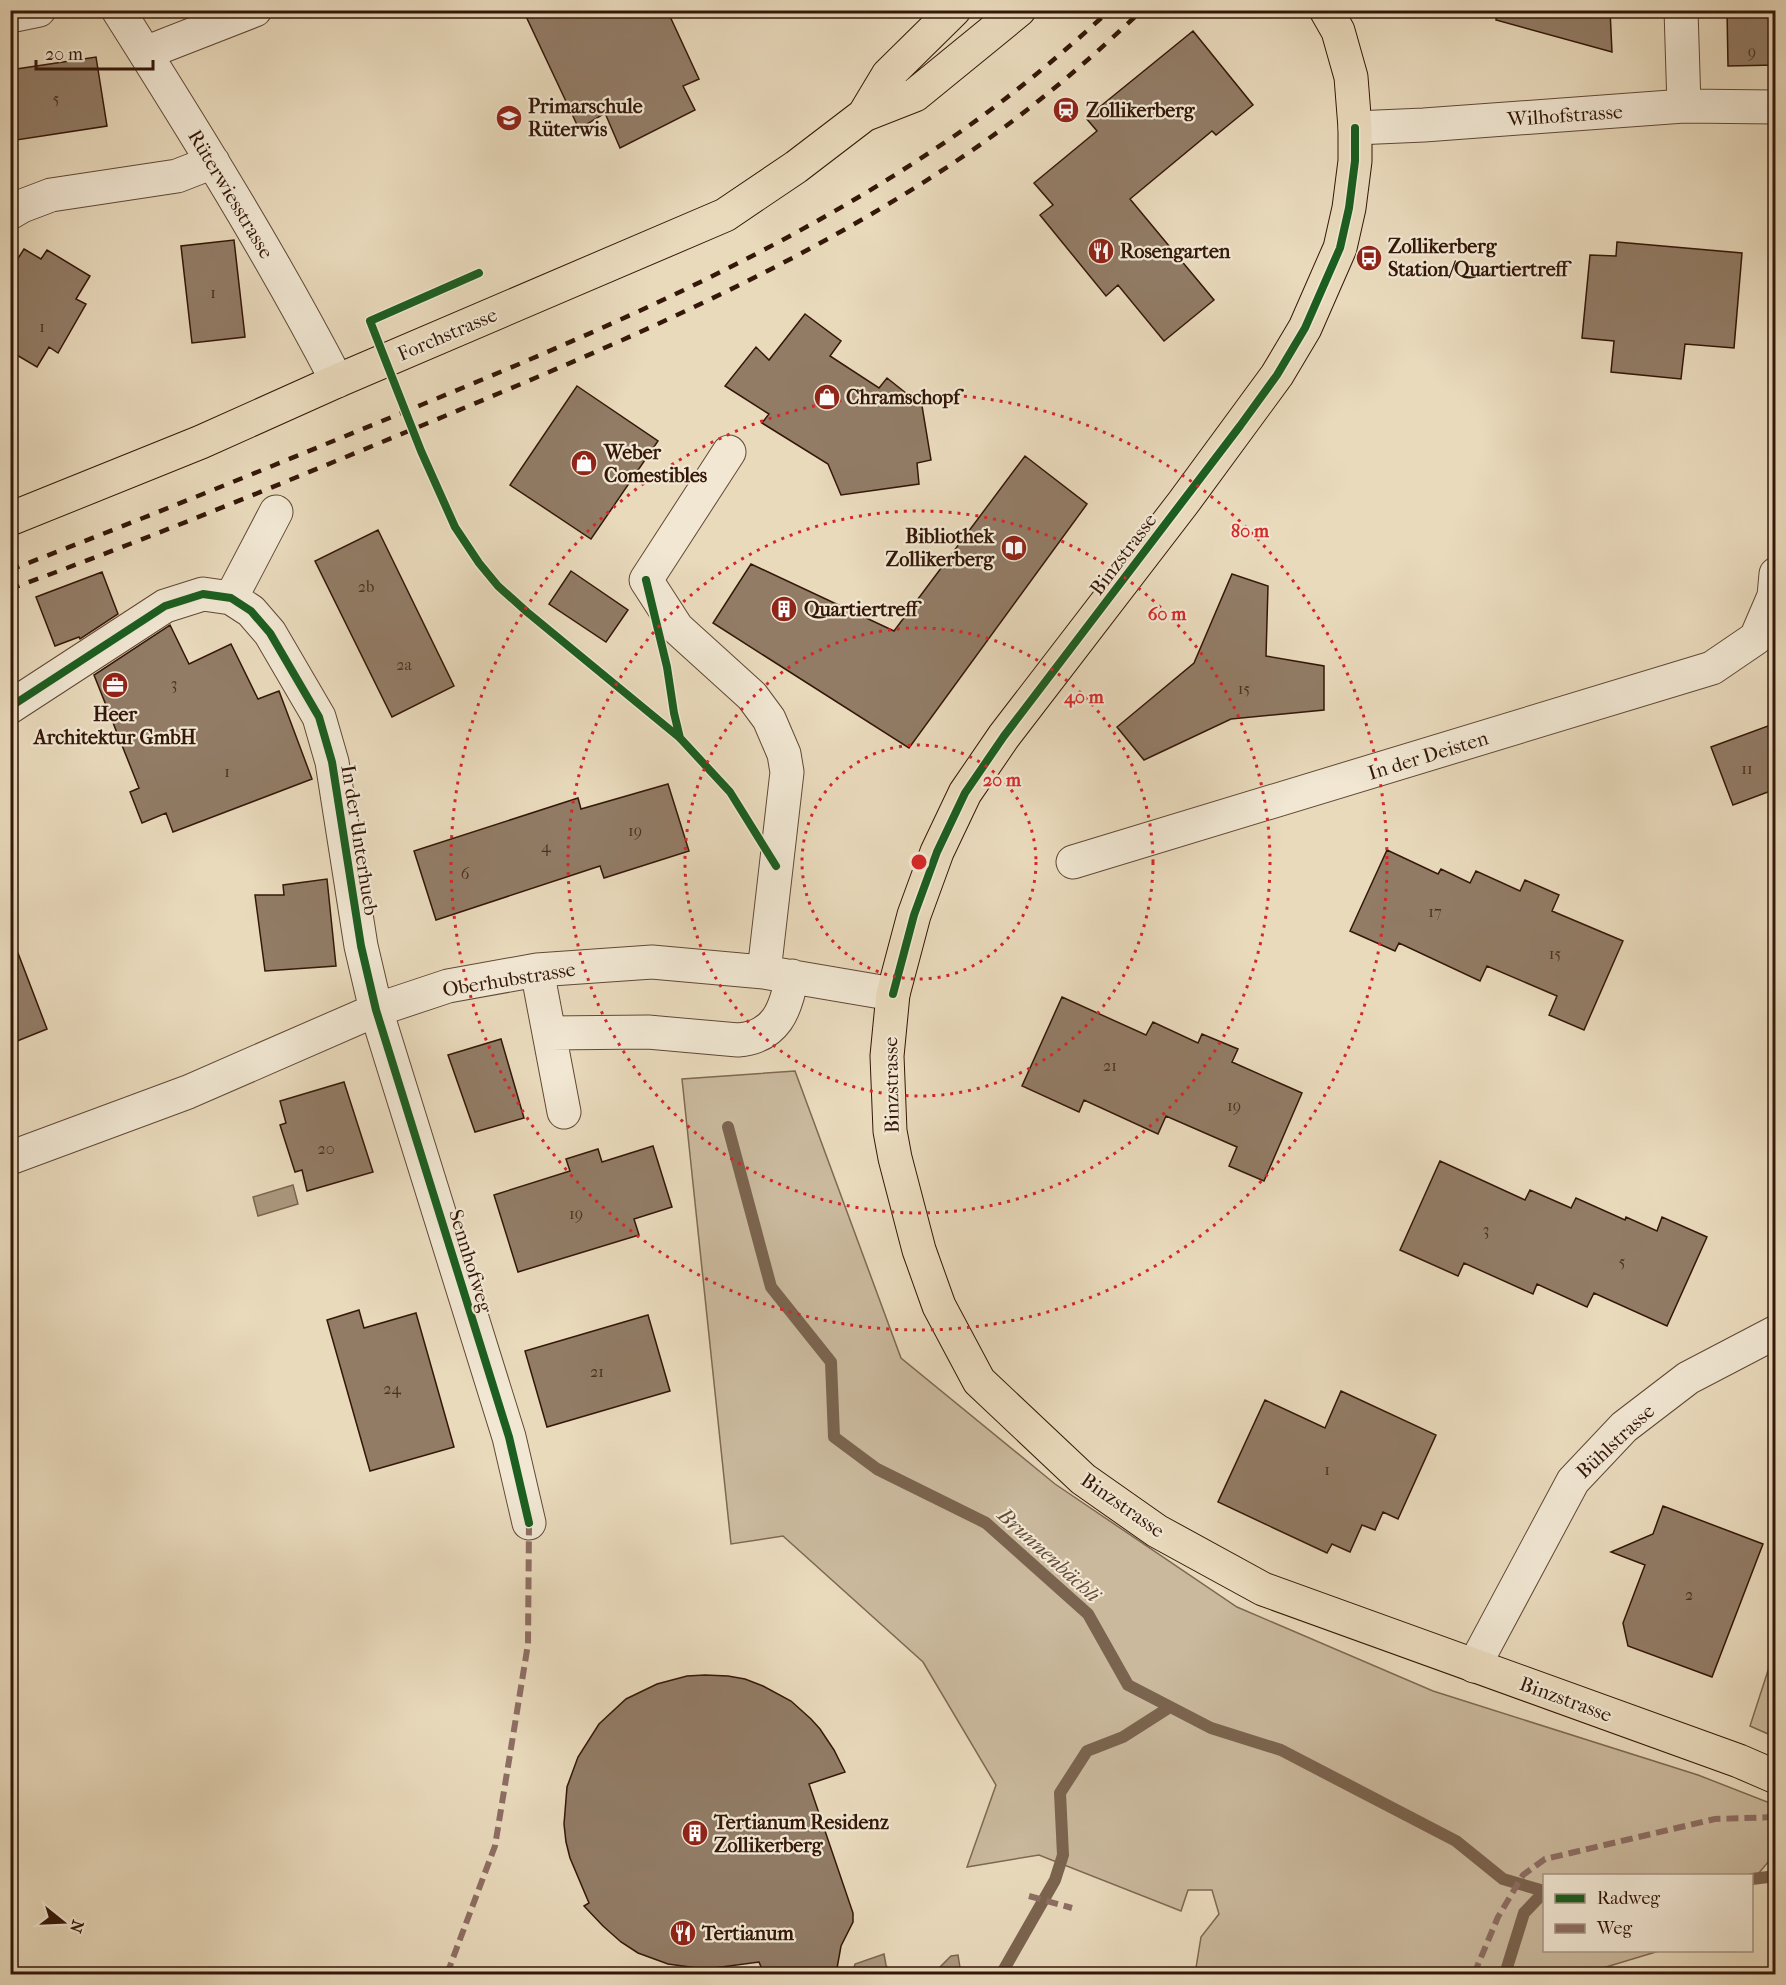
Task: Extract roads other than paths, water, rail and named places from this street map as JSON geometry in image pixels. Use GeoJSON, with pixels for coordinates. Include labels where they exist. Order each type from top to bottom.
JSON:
{"type":"FeatureCollection","features":[{"type":"Feature","properties":{"kind":"main road","name":"Forchstrasse"},"geometry":{"type":"LineString","coordinates":[[864,115],[888,75],[954,10]]}},
{"type":"Feature","properties":{"kind":"main road","name":"Forchstrasse"},"geometry":{"type":"LineString","coordinates":[[10,519],[201,442],[337,381],[725,215],[795,167],[864,115],[915,96],[1019,10]]}},
{"type":"Feature","properties":{"kind":"main road","name":"Binzstrasse"},"geometry":{"type":"LineString","coordinates":[[1326,10],[1338,31],[1351,77],[1355,128],[1355,161],[1349,208],[1340,248],[1305,328],[1277,375],[1004,736],[965,793],[937,852],[914,915],[893,994],[887,1056],[890,1131],[895,1158],[919,1250],[939,1306],[979,1382],[1083,1479],[1157,1531],[1263,1589],[1738,1761],[1776,1777]]}},
{"type":"Feature","properties":{"kind":"street"},"geometry":{"type":"LineString","coordinates":[[10,16],[39,10]]}},
{"type":"Feature","properties":{"kind":"street","name":"Rüterwiesstrasse"},"geometry":{"type":"LineString","coordinates":[[118,10],[213,162],[300,308],[337,381]]}},
{"type":"Feature","properties":{"kind":"street"},"geometry":{"type":"LineString","coordinates":[[145,53],[255,10]]}},
{"type":"Feature","properties":{"kind":"street"},"geometry":{"type":"LineString","coordinates":[[1681,10],[1684,106]]}},
{"type":"Feature","properties":{"kind":"street","name":"Wilhofstrasse"},"geometry":{"type":"LineString","coordinates":[[1355,128],[1684,106],[1776,107]]}},
{"type":"Feature","properties":{"kind":"street"},"geometry":{"type":"LineString","coordinates":[[10,213],[51,195],[177,176],[213,162]]}},
{"type":"Feature","properties":{"kind":"street"},"geometry":{"type":"LineString","coordinates":[[549,1033],[648,1032],[738,1040],[750,1039],[764,1034],[775,1022],[788,999],[778,974],[787,772],[784,754],[769,719],[752,696],[677,627],[646,580],[729,452]]}},
{"type":"Feature","properties":{"kind":"street"},"geometry":{"type":"LineString","coordinates":[[231,598],[276,512]]}},
{"type":"Feature","properties":{"kind":"street"},"geometry":{"type":"LineString","coordinates":[[1766,643],[1776,574]]}},
{"type":"Feature","properties":{"kind":"street","name":"In der Unterhueb"},"geometry":{"type":"LineString","coordinates":[[10,707],[165,606],[203,594],[231,598],[251,611],[270,633],[319,717],[332,762],[361,946],[376,1010]]}},
{"type":"Feature","properties":{"kind":"street","name":"In der Deisten"},"geometry":{"type":"LineString","coordinates":[[1072,862],[1712,668],[1766,643]]}},
{"type":"Feature","properties":{"kind":"street","name":"Oberhubstrasse"},"geometry":{"type":"LineString","coordinates":[[10,1158],[188,1092],[376,1010],[448,986],[537,970],[652,962],[778,974],[893,994]]}},
{"type":"Feature","properties":{"kind":"street"},"geometry":{"type":"LineString","coordinates":[[537,970],[564,1112]]}},
{"type":"Feature","properties":{"kind":"street","name":"Sennhofweg"},"geometry":{"type":"LineString","coordinates":[[376,1010],[509,1437],[529,1523]]}},
{"type":"Feature","properties":{"kind":"street","name":"Bühlstrasse"},"geometry":{"type":"LineString","coordinates":[[1474,1666],[1573,1480],[1624,1427],[1688,1378],[1776,1332]]}},
{"type":"Feature","properties":{"kind":"waterway","name":"Brunnenbächli"},"geometry":{"type":"LineString","coordinates":[[728,1127],[771,1287],[831,1362],[834,1437],[877,1469],[986,1523],[1088,1614],[1128,1685],[1211,1728],[1281,1750],[1456,1841],[1503,1879],[1543,1891]]}},
{"type":"Feature","properties":{"kind":"waterway"},"geometry":{"type":"LineString","coordinates":[[1003,1971],[1055,1880],[1063,1855],[1060,1793],[1087,1751],[1123,1737],[1170,1707]]}},
{"type":"Feature","properties":{"kind":"waterway"},"geometry":{"type":"LineString","coordinates":[[1753,1879],[1776,1876]]}},
{"type":"Feature","properties":{"kind":"waterway"},"geometry":{"type":"LineString","coordinates":[[1505,1974],[1524,1913],[1543,1893]]}},
{"type":"Feature","properties":{"kind":"railway"},"geometry":{"type":"LineString","coordinates":[[10,570],[216,489],[491,376],[630,315],[765,249],[832,213],[897,174],[960,132],[1037,74],[1110,10]]}},
{"type":"Feature","properties":{"kind":"railway"},"geometry":{"type":"LineString","coordinates":[[10,589],[115,550],[500,393],[643,331],[784,263],[919,185],[984,142],[1065,79],[1142,10]]}},
{"type":"Feature","properties":{"kind":"place","name":"Zollikerberg"},"geometry":{"type":"Point","coordinates":[1066,110]}},
{"type":"Feature","properties":{"kind":"place","name":"Primarschule Rüterwis"},"geometry":{"type":"Point","coordinates":[509,118]}},
{"type":"Feature","properties":{"kind":"place","name":"Rosengarten"},"geometry":{"type":"Point","coordinates":[1101,251]}},
{"type":"Feature","properties":{"kind":"place","name":"Zollikerberg Station/Quartiertreff"},"geometry":{"type":"Point","coordinates":[1369,258]}},
{"type":"Feature","properties":{"kind":"place","name":"Chramschopf"},"geometry":{"type":"Point","coordinates":[827,397]}},
{"type":"Feature","properties":{"kind":"place","name":"Weber Comestibles"},"geometry":{"type":"Point","coordinates":[584,463]}},
{"type":"Feature","properties":{"kind":"place","name":"Bibliothek Zollikerberg"},"geometry":{"type":"Point","coordinates":[1014,548]}},
{"type":"Feature","properties":{"kind":"place","name":"Quartiertreff"},"geometry":{"type":"Point","coordinates":[784,609]}},
{"type":"Feature","properties":{"kind":"place","name":"Heer Architektur GmbH"},"geometry":{"type":"Point","coordinates":[115,685]}},
{"type":"Feature","properties":{"kind":"place","name":"Tertianum Residenz Zollikerberg"},"geometry":{"type":"Point","coordinates":[695,1833]}},
{"type":"Feature","properties":{"kind":"place","name":"Tertianum"},"geometry":{"type":"Point","coordinates":[683,1933]}}]}
